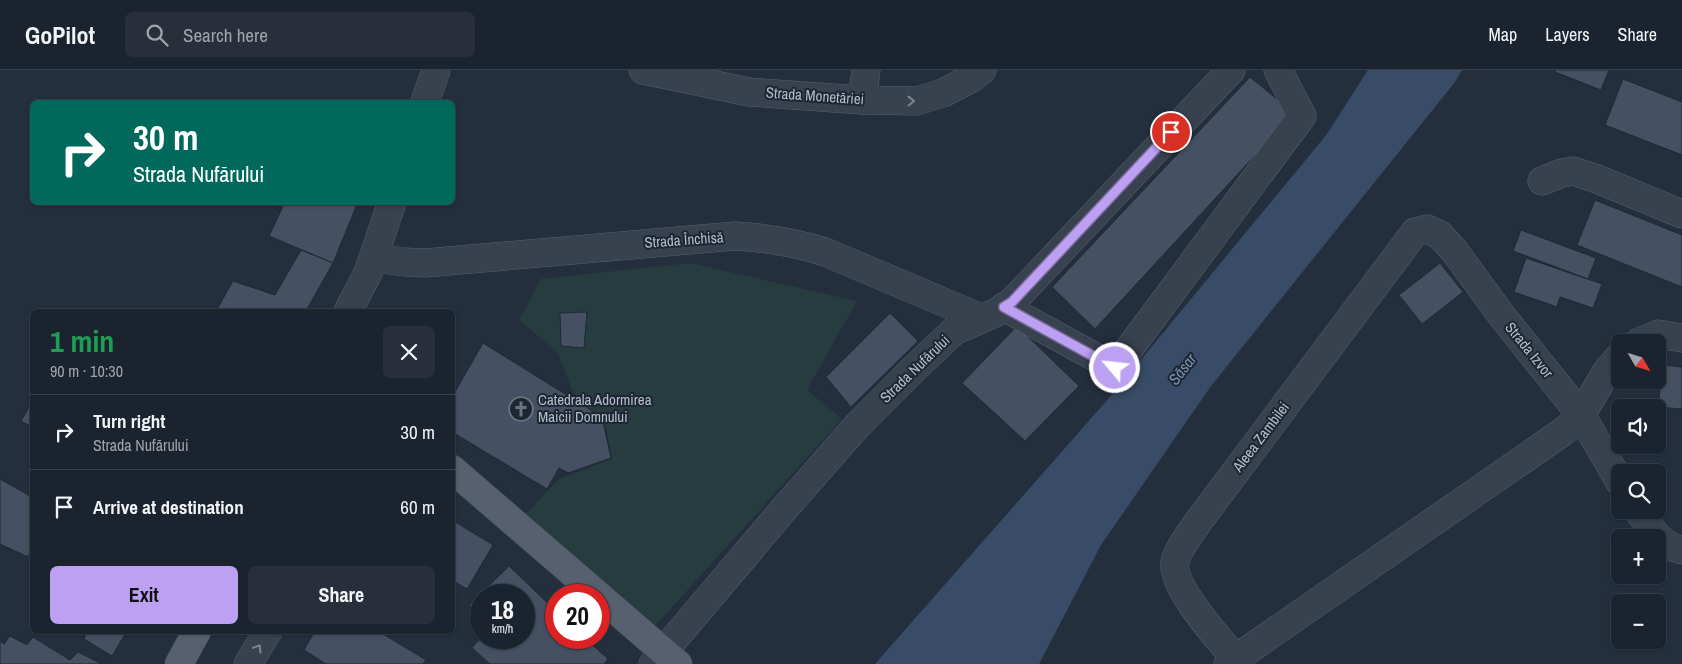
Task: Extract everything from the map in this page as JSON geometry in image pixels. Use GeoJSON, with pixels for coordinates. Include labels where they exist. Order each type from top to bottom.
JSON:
{"type":"FeatureCollection","features":[{"type":"Feature","properties":{"kind":"main road"},"geometry":{"type":"LineString","coordinates":[[455,472],[665,660]]}},
{"type":"Feature","properties":{"kind":"main road"},"geometry":{"type":"LineString","coordinates":[[179,664],[195,634]]}},
{"type":"Feature","properties":{"kind":"street"},"geometry":{"type":"LineString","coordinates":[[426,100],[436,70]]}},
{"type":"Feature","properties":{"kind":"street","name":"Strada Monetăriei"},"geometry":{"type":"LineString","coordinates":[[644,70],[749,92],[862,100],[917,101],[943,93],[972,78],[982,70]]}},
{"type":"Feature","properties":{"kind":"street"},"geometry":{"type":"LineString","coordinates":[[862,100],[866,70]]}},
{"type":"Feature","properties":{"kind":"street","name":"Strada Nufărului"},"geometry":{"type":"LineString","coordinates":[[665,660],[784,508],[856,427],[954,331],[1012,302],[1231,70]]}},
{"type":"Feature","properties":{"kind":"street","name":"Strada Închisă"},"geometry":{"type":"LineString","coordinates":[[371,265],[404,262],[425,263],[735,236],[769,238],[803,244],[993,313],[1115,368],[1302,116],[1278,70]]}},
{"type":"Feature","properties":{"kind":"street"},"geometry":{"type":"LineString","coordinates":[[1542,181],[1573,171],[1682,214]]}},
{"type":"Feature","properties":{"kind":"street"},"geometry":{"type":"LineString","coordinates":[[349,309],[371,265],[391,205]]}},
{"type":"Feature","properties":{"kind":"street","name":"Strada Izvor"},"geometry":{"type":"LineString","coordinates":[[1427,229],[1440,235],[1456,253],[1502,316],[1580,415],[1611,467]]}},
{"type":"Feature","properties":{"kind":"street","name":"Aleea Zambilei"},"geometry":{"type":"LineString","coordinates":[[1427,229],[1415,232],[1390,263],[1198,522],[1184,543],[1175,562],[1178,583],[1232,661],[1564,431],[1580,415],[1611,366]]}},
{"type":"Feature","properties":{"kind":"street"},"geometry":{"type":"LineString","coordinates":[[370,309],[371,265]]}},
{"type":"Feature","properties":{"kind":"street"},"geometry":{"type":"LineString","coordinates":[[1666,335],[1682,338]]}},
{"type":"Feature","properties":{"kind":"street"},"geometry":{"type":"LineString","coordinates":[[1645,519],[1659,539],[1670,547],[1682,550]]}},
{"type":"Feature","properties":{"kind":"street"},"geometry":{"type":"LineString","coordinates":[[248,664],[266,634]]}},
{"type":"Feature","properties":{"kind":"green space"},"geometry":{"type":"Polygon","coordinates":[[[690,263],[857,301],[807,390],[842,419],[656,625],[610,586],[610,584],[607,584],[525,515],[559,479],[612,459],[605,422],[577,402],[557,352],[519,320],[541,279],[690,263]]]}},
{"type":"Feature","properties":{"kind":"water","name":"Săsar"},"geometry":{"type":"Polygon","coordinates":[[[1368,70],[1462,70],[1455,82],[1211,386],[1101,545],[1039,664],[875,664],[1116,390],[1327,134],[1368,70]]]}},
{"type":"Feature","properties":{"kind":"building"},"geometry":{"type":"Polygon","coordinates":[[[1555,70],[1609,70],[1601,90],[1555,72],[1555,70]]]}},
{"type":"Feature","properties":{"kind":"building"},"geometry":{"type":"Polygon","coordinates":[[[1250,77],[1294,113],[1095,329],[1052,287],[1250,77]]]}},
{"type":"Feature","properties":{"kind":"building"},"geometry":{"type":"Polygon","coordinates":[[[1623,79],[1682,102],[1682,155],[1605,125],[1623,79]]]}},
{"type":"Feature","properties":{"kind":"building"},"geometry":{"type":"Polygon","coordinates":[[[1595,200],[1682,235],[1682,287],[1577,245],[1595,200]]]}},
{"type":"Feature","properties":{"kind":"building"},"geometry":{"type":"Polygon","coordinates":[[[284,205],[357,205],[333,263],[269,236],[284,205]]]}},
{"type":"Feature","properties":{"kind":"building"},"geometry":{"type":"Polygon","coordinates":[[[1521,230],[1596,258],[1588,279],[1513,251],[1521,230]]]}},
{"type":"Feature","properties":{"kind":"building"},"geometry":{"type":"Polygon","coordinates":[[[301,250],[333,263],[307,309],[217,309],[233,281],[275,295],[301,250]]]}},
{"type":"Feature","properties":{"kind":"building"},"geometry":{"type":"Polygon","coordinates":[[[1526,258],[1602,284],[1593,308],[1560,297],[1557,307],[1514,292],[1526,258]]]}},
{"type":"Feature","properties":{"kind":"building"},"geometry":{"type":"Polygon","coordinates":[[[1440,263],[1463,292],[1422,324],[1399,295],[1440,263]]]}},
{"type":"Feature","properties":{"kind":"building"},"geometry":{"type":"Polygon","coordinates":[[[587,312],[584,348],[561,346],[560,313],[587,312]]]}},
{"type":"Feature","properties":{"kind":"building"},"geometry":{"type":"Polygon","coordinates":[[[890,313],[918,341],[851,407],[826,377],[890,313]]]}},
{"type":"Feature","properties":{"kind":"building"},"geometry":{"type":"Polygon","coordinates":[[[1017,326],[1079,386],[1025,441],[962,383],[1017,326]]]}},
{"type":"Feature","properties":{"kind":"building","name":"Catedrala Adormirea Maicii Domnului"},"geometry":{"type":"Polygon","coordinates":[[[483,343],[602,417],[611,458],[568,473],[559,468],[547,489],[455,434],[455,392],[483,343]]]}},
{"type":"Feature","properties":{"kind":"building"},"geometry":{"type":"Polygon","coordinates":[[[1666,365],[1682,367],[1682,409],[1666,408],[1666,399],[1659,399],[1660,389],[1666,389],[1666,365]]]}},
{"type":"Feature","properties":{"kind":"building"},"geometry":{"type":"Polygon","coordinates":[[[30,405],[30,426],[21,421],[30,405]]]}},
{"type":"Feature","properties":{"kind":"building"},"geometry":{"type":"Polygon","coordinates":[[[0,479],[30,496],[30,552],[28,557],[0,544],[0,479]]]}},
{"type":"Feature","properties":{"kind":"building"},"geometry":{"type":"Polygon","coordinates":[[[455,522],[493,545],[467,589],[455,582],[455,522]]]}},
{"type":"Feature","properties":{"kind":"building"},"geometry":{"type":"Polygon","coordinates":[[[509,566],[528,584],[491,584],[509,566]]]}},
{"type":"Feature","properties":{"kind":"building"},"geometry":{"type":"Polygon","coordinates":[[[535,591],[545,600],[545,649],[597,649],[608,659],[604,664],[490,664],[473,649],[535,649],[535,591]]]}},
{"type":"Feature","properties":{"kind":"building"},"geometry":{"type":"Polygon","coordinates":[[[86,634],[125,634],[112,656],[84,639],[86,634]]]}},
{"type":"Feature","properties":{"kind":"building"},"geometry":{"type":"Polygon","coordinates":[[[313,634],[383,634],[426,660],[423,664],[326,664],[304,650],[313,634]]]}},
{"type":"Feature","properties":{"kind":"building"},"geometry":{"type":"Polygon","coordinates":[[[10,636],[27,645],[33,637],[70,660],[78,652],[102,664],[0,664],[0,641],[4,644],[10,636]]]}},
{"type":"Feature","properties":{"kind":"place","name":"Catedrala Adormirea Maicii Domnului"},"geometry":{"type":"Point","coordinates":[521,409]}},
{"type":"Feature","properties":{"kind":"route"},"geometry":{"type":"LineString","coordinates":[[1115,368],[1004,307],[1012,302],[1171,132]]}}]}
